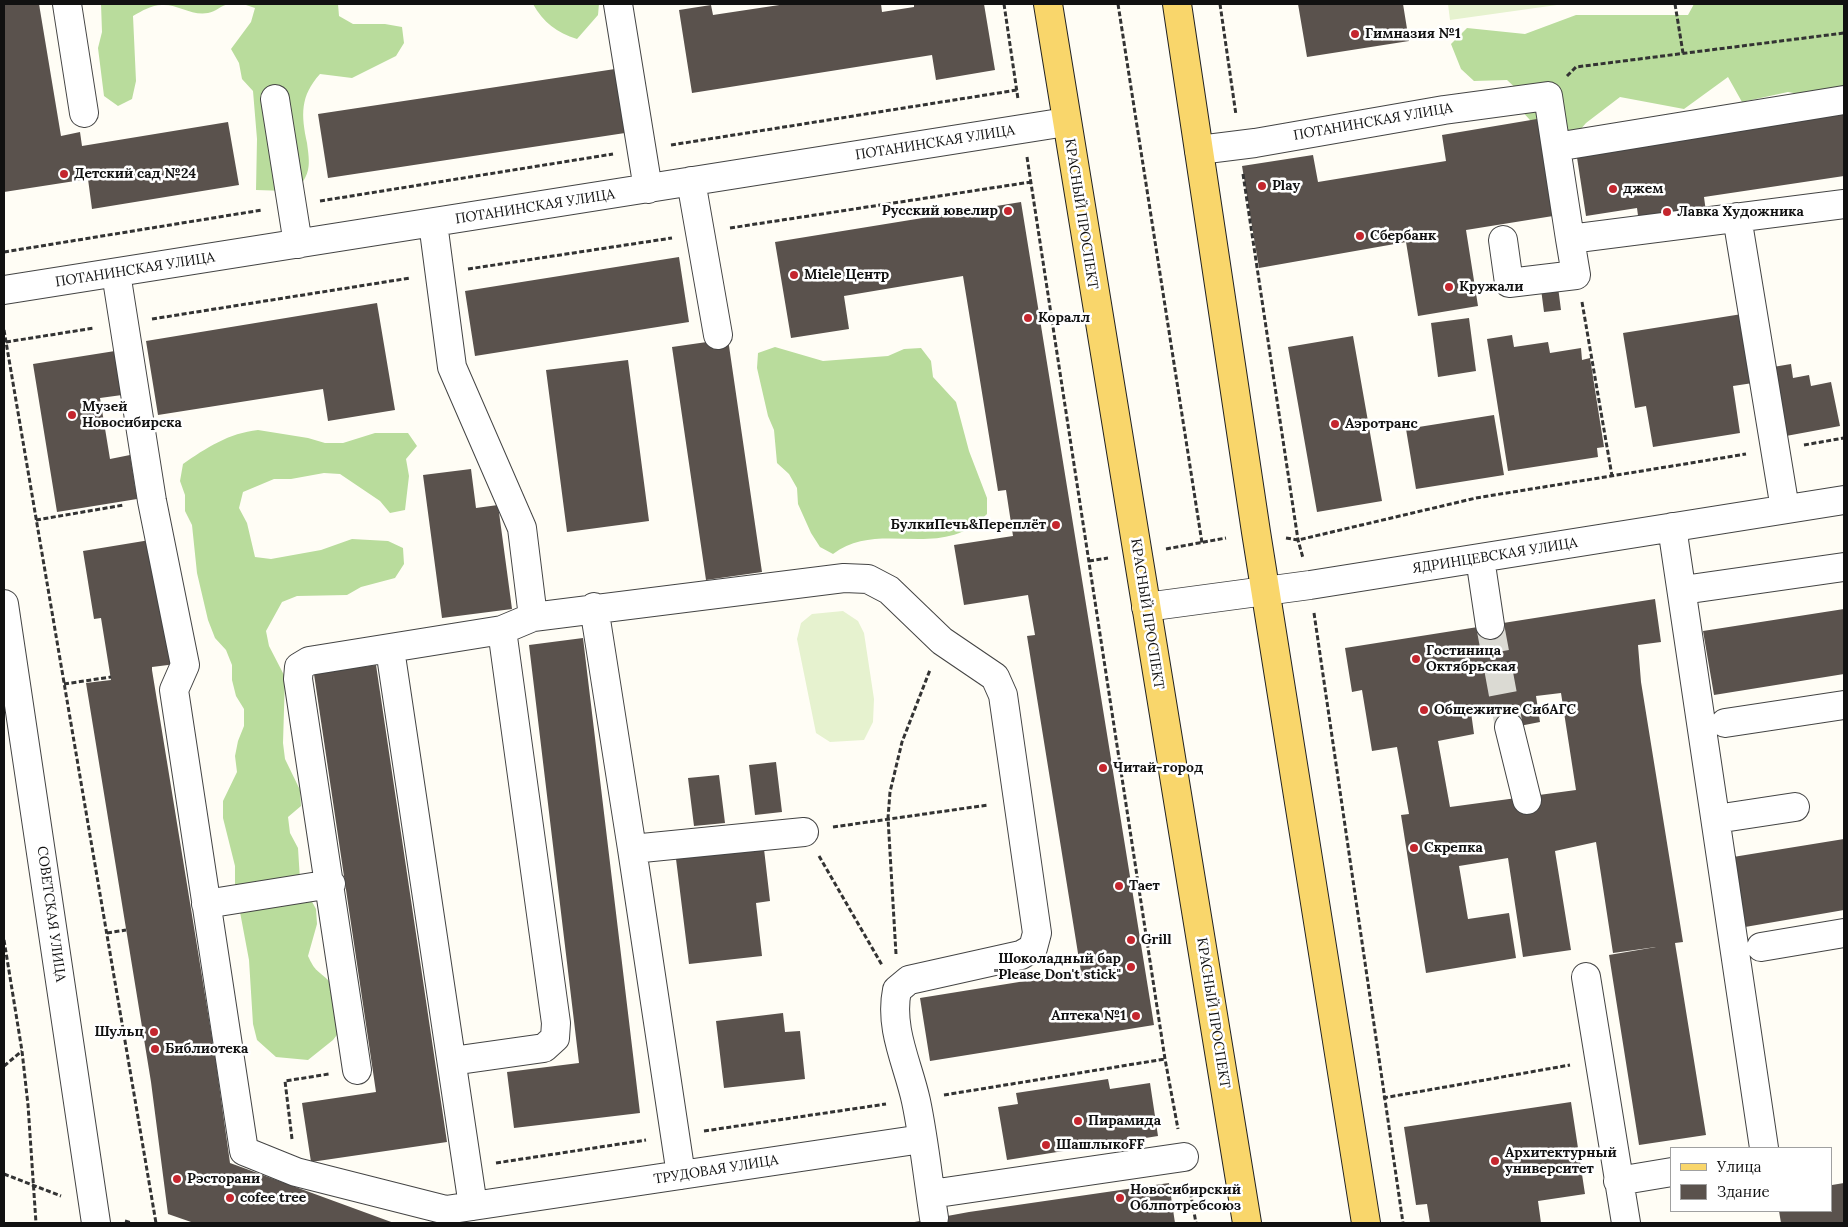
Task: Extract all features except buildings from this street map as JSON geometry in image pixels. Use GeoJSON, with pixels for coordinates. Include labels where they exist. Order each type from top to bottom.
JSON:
{"type":"FeatureCollection","features":[{"type":"Feature","properties":{"kind":"main road","name":"КРАСНЫЙ ПРОСПЕКТ"},"geometry":{"type":"LineString","coordinates":[[1048,4],[1247,1223]]}},
{"type":"Feature","properties":{"kind":"main road"},"geometry":{"type":"LineString","coordinates":[[1177,4],[1256,532],[1366,1223]]}},
{"type":"Feature","properties":{"kind":"street"},"geometry":{"type":"LineString","coordinates":[[67,4],[84,113]]}},
{"type":"Feature","properties":{"kind":"street"},"geometry":{"type":"LineString","coordinates":[[618,4],[648,189]]}},
{"type":"Feature","properties":{"kind":"street"},"geometry":{"type":"LineString","coordinates":[[1503,240],[1510,283],[1576,275],[1548,96]]}},
{"type":"Feature","properties":{"kind":"street","name":"ПОТАНИНСКАЯ УЛИЦА"},"geometry":{"type":"LineString","coordinates":[[1199,150],[1255,143],[1444,110],[1548,96]]}},
{"type":"Feature","properties":{"kind":"street"},"geometry":{"type":"LineString","coordinates":[[275,99],[298,244]]}},
{"type":"Feature","properties":{"kind":"street"},"geometry":{"type":"LineString","coordinates":[[1556,147],[1844,100]]}},
{"type":"Feature","properties":{"kind":"street","name":"ПОТАНИНСКАЯ УЛИЦА"},"geometry":{"type":"LineString","coordinates":[[4,290],[1066,122]]}},
{"type":"Feature","properties":{"kind":"street"},"geometry":{"type":"LineString","coordinates":[[692,181],[718,335]]}},
{"type":"Feature","properties":{"kind":"street"},"geometry":{"type":"LineString","coordinates":[[1570,239],[1844,204]]}},
{"type":"Feature","properties":{"kind":"street"},"geometry":{"type":"LineString","coordinates":[[1737,217],[1785,509]]}},
{"type":"Feature","properties":{"kind":"street"},"geometry":{"type":"LineString","coordinates":[[433,223],[452,367],[522,528],[533,617]]}},
{"type":"Feature","properties":{"kind":"street"},"geometry":{"type":"LineString","coordinates":[[116,273],[152,500],[185,665],[174,690],[244,1151],[296,1172],[443,1217]]}},
{"type":"Feature","properties":{"kind":"street","name":"ЯДРИНЦЕВСКАЯ УЛИЦА"},"geometry":{"type":"LineString","coordinates":[[1146,608],[1267,592],[1844,500]]}},
{"type":"Feature","properties":{"kind":"street"},"geometry":{"type":"LineString","coordinates":[[1672,527],[1683,590],[1764,1147]]}},
{"type":"Feature","properties":{"kind":"street"},"geometry":{"type":"LineString","coordinates":[[1480,558],[1490,625]]}},
{"type":"Feature","properties":{"kind":"street"},"geometry":{"type":"LineString","coordinates":[[1683,590],[1844,567]]}},
{"type":"Feature","properties":{"kind":"street"},"geometry":{"type":"LineString","coordinates":[[358,1070],[331,884],[298,679],[299,667],[309,661],[502,630],[533,617],[844,578],[868,578],[889,590],[942,640],[995,677],[1004,695],[1037,933],[1033,948],[1021,955],[910,980],[897,990],[894,1002],[899,1048],[916,1100],[932,1206],[1184,1157]]}},
{"type":"Feature","properties":{"kind":"street","name":"СОВЕТСКАЯ УЛИЦА"},"geometry":{"type":"LineString","coordinates":[[4,604],[12,703],[96,1223]]}},
{"type":"Feature","properties":{"kind":"street"},"geometry":{"type":"LineString","coordinates":[[594,608],[681,1176]]}},
{"type":"Feature","properties":{"kind":"street"},"geometry":{"type":"LineString","coordinates":[[452,1061],[544,1048],[555,1038],[556,1023],[502,630]]}},
{"type":"Feature","properties":{"kind":"street"},"geometry":{"type":"LineString","coordinates":[[390,649],[474,1206]]}},
{"type":"Feature","properties":{"kind":"street"},"geometry":{"type":"LineString","coordinates":[[1724,723],[1844,705]]}},
{"type":"Feature","properties":{"kind":"street"},"geometry":{"type":"LineString","coordinates":[[1509,727],[1527,800]]}},
{"type":"Feature","properties":{"kind":"street"},"geometry":{"type":"LineString","coordinates":[[1716,819],[1794,807]]}},
{"type":"Feature","properties":{"kind":"street"},"geometry":{"type":"LineString","coordinates":[[632,849],[804,832]]}},
{"type":"Feature","properties":{"kind":"street"},"geometry":{"type":"LineString","coordinates":[[206,904],[331,884]]}},
{"type":"Feature","properties":{"kind":"street"},"geometry":{"type":"LineString","coordinates":[[1761,947],[1844,933]]}},
{"type":"Feature","properties":{"kind":"street"},"geometry":{"type":"LineString","coordinates":[[1586,977],[1626,1223]]}},
{"type":"Feature","properties":{"kind":"street","name":"ТРУДОВАЯ УЛИЦА"},"geometry":{"type":"LineString","coordinates":[[443,1217],[474,1206],[922,1139]]}},
{"type":"Feature","properties":{"kind":"street"},"geometry":{"type":"LineString","coordinates":[[1618,1181],[1670,1172]]}},
{"type":"Feature","properties":{"kind":"path"},"geometry":{"type":"LineString","coordinates":[[1004,4],[1019,106]]}},
{"type":"Feature","properties":{"kind":"path"},"geometry":{"type":"LineString","coordinates":[[1118,4],[1202,543]]}},
{"type":"Feature","properties":{"kind":"path"},"geometry":{"type":"LineString","coordinates":[[1675,4],[1683,53]]}},
{"type":"Feature","properties":{"kind":"path"},"geometry":{"type":"LineString","coordinates":[[1548,96],[1576,67],[1844,34]]}},
{"type":"Feature","properties":{"kind":"path"},"geometry":{"type":"LineString","coordinates":[[4,252],[1017,90]]}},
{"type":"Feature","properties":{"kind":"path"},"geometry":{"type":"LineString","coordinates":[[1027,156],[1165,1059],[1196,1223]]}},
{"type":"Feature","properties":{"kind":"path"},"geometry":{"type":"LineString","coordinates":[[6,342],[1031,182]]}},
{"type":"Feature","properties":{"kind":"path"},"geometry":{"type":"LineString","coordinates":[[1576,275],[1587,319],[1612,476]]}},
{"type":"Feature","properties":{"kind":"path"},"geometry":{"type":"LineString","coordinates":[[4,330],[156,1223]]}},
{"type":"Feature","properties":{"kind":"path"},"geometry":{"type":"LineString","coordinates":[[1089,561],[1202,543],[1256,532],[1298,540],[1476,498],[1844,438]]}},
{"type":"Feature","properties":{"kind":"path"},"geometry":{"type":"LineString","coordinates":[[36,520],[152,500]]}},
{"type":"Feature","properties":{"kind":"path"},"geometry":{"type":"LineString","coordinates":[[897,990],[896,927],[888,818],[890,792],[902,742],[942,640]]}},
{"type":"Feature","properties":{"kind":"path"},"geometry":{"type":"LineString","coordinates":[[64,684],[111,677]]}},
{"type":"Feature","properties":{"kind":"path"},"geometry":{"type":"LineString","coordinates":[[897,990],[804,832],[888,818],[1019,802]]}},
{"type":"Feature","properties":{"kind":"path"},"geometry":{"type":"LineString","coordinates":[[107,933],[126,930]]}},
{"type":"Feature","properties":{"kind":"path"},"geometry":{"type":"LineString","coordinates":[[4,940],[22,1051],[28,1105],[36,1223]]}},
{"type":"Feature","properties":{"kind":"path"},"geometry":{"type":"LineString","coordinates":[[4,1066],[22,1051]]}},
{"type":"Feature","properties":{"kind":"path"},"geometry":{"type":"LineString","coordinates":[[468,1167],[916,1100],[1165,1059]]}},
{"type":"Feature","properties":{"kind":"path"},"geometry":{"type":"LineString","coordinates":[[1383,1098],[1598,1060]]}},
{"type":"Feature","properties":{"kind":"path"},"geometry":{"type":"LineString","coordinates":[[296,1172],[284,1081],[358,1070]]}},
{"type":"Feature","properties":{"kind":"path"},"geometry":{"type":"LineString","coordinates":[[4,1174],[45,1190]]}},
{"type":"Feature","properties":{"kind":"green space"},"geometry":{"type":"Polygon","coordinates":[[[101,4],[229,4],[211,12],[202,13],[190,12],[174,6],[158,5],[133,16],[136,81],[132,99],[118,106],[104,96],[98,48],[102,32],[101,4]]]}},
{"type":"Feature","properties":{"kind":"green space"},"geometry":{"type":"Polygon","coordinates":[[[243,4],[338,4],[339,16],[353,24],[385,24],[402,27],[404,43],[396,56],[352,78],[320,74],[313,82],[306,98],[303,115],[309,156],[308,170],[301,185],[287,191],[256,190],[257,139],[253,91],[242,79],[239,63],[231,49],[251,22],[255,8],[243,4]]]}},
{"type":"Feature","properties":{"kind":"green space"},"geometry":{"type":"Polygon","coordinates":[[[533,4],[599,4],[598,15],[577,39],[563,34],[551,26],[533,4]]]}},
{"type":"Feature","properties":{"kind":"green space"},"geometry":{"type":"Polygon","coordinates":[[[1448,4],[1564,4],[1450,20],[1448,4]]]}},
{"type":"Feature","properties":{"kind":"green space"},"geometry":{"type":"Polygon","coordinates":[[[1694,4],[1844,4],[1844,91],[1805,95],[1788,92],[1742,102],[1728,77],[1684,109],[1620,97],[1586,123],[1573,138],[1548,140],[1520,109],[1521,93],[1507,80],[1474,81],[1461,69],[1451,44],[1467,28],[1525,34],[1576,15],[1688,15],[1694,4]]]}},
{"type":"Feature","properties":{"kind":"green space"},"geometry":{"type":"Polygon","coordinates":[[[775,347],[823,361],[888,356],[904,349],[921,348],[931,361],[933,377],[956,402],[969,451],[987,498],[987,514],[969,528],[950,536],[930,539],[870,539],[851,544],[833,554],[820,547],[811,533],[798,504],[797,488],[789,474],[777,463],[774,430],[768,416],[757,368],[758,353],[775,347]]]}},
{"type":"Feature","properties":{"kind":"green space"},"geometry":{"type":"Polygon","coordinates":[[[258,430],[308,438],[325,443],[343,443],[375,433],[408,433],[417,446],[406,459],[409,476],[405,510],[390,513],[380,501],[340,474],[324,473],[291,479],[274,479],[243,492],[239,508],[247,523],[255,557],[271,559],[321,550],[352,539],[388,541],[403,548],[404,564],[395,578],[361,587],[347,595],[297,596],[282,602],[266,631],[269,646],[285,677],[283,743],[285,759],[300,790],[301,806],[288,817],[290,833],[298,848],[300,880],[316,909],[317,924],[308,956],[314,967],[327,979],[333,989],[338,1002],[343,1027],[333,1040],[308,1060],[276,1057],[257,1040],[253,1024],[249,960],[240,912],[235,897],[235,866],[223,818],[223,801],[237,772],[235,756],[244,726],[244,709],[236,696],[232,680],[232,665],[226,650],[215,638],[208,620],[197,573],[192,525],[185,511],[185,495],[180,481],[183,464],[200,452],[237,434],[258,430]]]}},
{"type":"Feature","properties":{"kind":"green space"},"geometry":{"type":"Polygon","coordinates":[[[843,611],[858,621],[864,633],[874,699],[873,722],[864,740],[830,742],[816,733],[797,639],[801,623],[812,614],[843,611]]]}},
{"type":"Feature","properties":{"kind":"tunnel"},"geometry":{"type":"LineString","coordinates":[[1490,625],[1509,727]]}},
{"type":"Feature","properties":{"kind":"place","name":"Гимназия №1"},"geometry":{"type":"Point","coordinates":[1355,34]}},
{"type":"Feature","properties":{"kind":"place","name":"Детский сад №24"},"geometry":{"type":"Point","coordinates":[64,174]}},
{"type":"Feature","properties":{"kind":"place","name":"Play"},"geometry":{"type":"Point","coordinates":[1262,186]}},
{"type":"Feature","properties":{"kind":"place","name":"джем"},"geometry":{"type":"Point","coordinates":[1613,189]}},
{"type":"Feature","properties":{"kind":"place","name":"Русский ювелир"},"geometry":{"type":"Point","coordinates":[1008,211]}},
{"type":"Feature","properties":{"kind":"place","name":"Лавка Художника"},"geometry":{"type":"Point","coordinates":[1667,212]}},
{"type":"Feature","properties":{"kind":"place","name":"Сбербанк"},"geometry":{"type":"Point","coordinates":[1360,236]}},
{"type":"Feature","properties":{"kind":"place","name":"Miele Центр"},"geometry":{"type":"Point","coordinates":[794,275]}},
{"type":"Feature","properties":{"kind":"place","name":"Кружали"},"geometry":{"type":"Point","coordinates":[1449,287]}},
{"type":"Feature","properties":{"kind":"place","name":"Коралл"},"geometry":{"type":"Point","coordinates":[1028,318]}},
{"type":"Feature","properties":{"kind":"place","name":"Музей Новосибирска"},"geometry":{"type":"Point","coordinates":[72,415]}},
{"type":"Feature","properties":{"kind":"place","name":"Аэротранс"},"geometry":{"type":"Point","coordinates":[1335,424]}},
{"type":"Feature","properties":{"kind":"place","name":"БулкиПечь&Переплёт"},"geometry":{"type":"Point","coordinates":[1056,525]}},
{"type":"Feature","properties":{"kind":"place","name":"Гостиница Октябрьская"},"geometry":{"type":"Point","coordinates":[1416,659]}},
{"type":"Feature","properties":{"kind":"place","name":"Общежитие СибАГС"},"geometry":{"type":"Point","coordinates":[1424,710]}},
{"type":"Feature","properties":{"kind":"place","name":"Читай-город"},"geometry":{"type":"Point","coordinates":[1103,768]}},
{"type":"Feature","properties":{"kind":"place","name":"Скрепка"},"geometry":{"type":"Point","coordinates":[1414,848]}},
{"type":"Feature","properties":{"kind":"place","name":"Тает"},"geometry":{"type":"Point","coordinates":[1119,886]}},
{"type":"Feature","properties":{"kind":"place","name":"Grill"},"geometry":{"type":"Point","coordinates":[1131,940]}},
{"type":"Feature","properties":{"kind":"place","name":"Шоколадный бар \"Please Don't stick\""},"geometry":{"type":"Point","coordinates":[1131,967]}},
{"type":"Feature","properties":{"kind":"place","name":"Аптека №1"},"geometry":{"type":"Point","coordinates":[1136,1016]}},
{"type":"Feature","properties":{"kind":"place","name":"Шульц"},"geometry":{"type":"Point","coordinates":[154,1032]}},
{"type":"Feature","properties":{"kind":"place","name":"Библиотека"},"geometry":{"type":"Point","coordinates":[155,1049]}},
{"type":"Feature","properties":{"kind":"place","name":"Пирамида"},"geometry":{"type":"Point","coordinates":[1078,1121]}},
{"type":"Feature","properties":{"kind":"place","name":"ШашлыкoFF"},"geometry":{"type":"Point","coordinates":[1046,1145]}},
{"type":"Feature","properties":{"kind":"place","name":"Архитектурный университет"},"geometry":{"type":"Point","coordinates":[1495,1161]}},
{"type":"Feature","properties":{"kind":"place","name":"Рэсторани"},"geometry":{"type":"Point","coordinates":[177,1179]}},
{"type":"Feature","properties":{"kind":"place","name":"cofee tree"},"geometry":{"type":"Point","coordinates":[230,1198]}},
{"type":"Feature","properties":{"kind":"place","name":"Новосибирский Облпотребсоюз"},"geometry":{"type":"Point","coordinates":[1120,1198]}}]}
